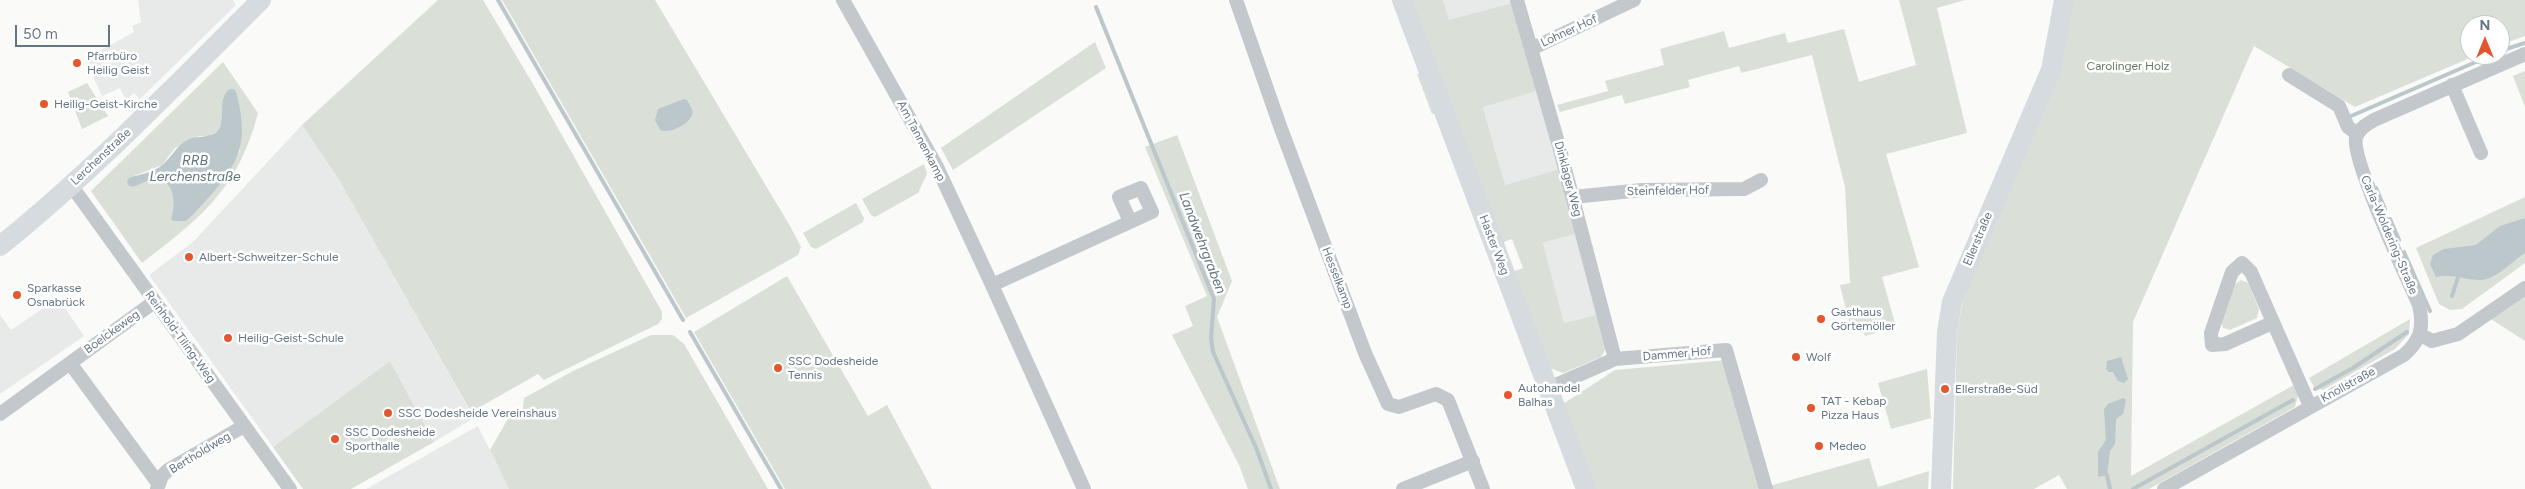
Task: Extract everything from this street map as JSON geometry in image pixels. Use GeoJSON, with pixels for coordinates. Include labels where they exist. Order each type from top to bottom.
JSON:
{"type":"FeatureCollection","features":[{"type":"Feature","properties":{"kind":"street","name":"Lerchenstraße"},"geometry":{"type":"LineString","coordinates":[[0,246],[71,185],[169,93],[261,0]]}},
{"type":"Feature","properties":{"kind":"street","name":"Am Tannenkamp"},"geometry":{"type":"LineString","coordinates":[[843,0],[936,167],[992,285],[1084,489]]}},
{"type":"Feature","properties":{"kind":"street","name":"Hesselkamp"},"geometry":{"type":"LineString","coordinates":[[1236,0],[1280,126],[1365,353],[1388,404],[1399,407],[1436,394],[1448,400],[1483,489]]}},
{"type":"Feature","properties":{"kind":"street","name":"Haster Weg"},"geometry":{"type":"LineString","coordinates":[[1402,0],[1586,489]]}},
{"type":"Feature","properties":{"kind":"street","name":"Dinklager Weg"},"geometry":{"type":"LineString","coordinates":[[1517,0],[1573,197],[1615,360]]}},
{"type":"Feature","properties":{"kind":"street","name":"Lohner Hof"},"geometry":{"type":"LineString","coordinates":[[1531,49],[1634,0]]}},
{"type":"Feature","properties":{"kind":"street","name":"Ellerstraße"},"geometry":{"type":"LineString","coordinates":[[1942,489],[1946,332],[1952,302],[2051,70],[2064,0]]}},
{"type":"Feature","properties":{"kind":"street"},"geometry":{"type":"LineString","coordinates":[[2289,75],[2339,106],[2348,127],[2357,134],[2370,123],[2525,54]]}},
{"type":"Feature","properties":{"kind":"street"},"geometry":{"type":"LineString","coordinates":[[2452,85],[2481,153]]}},
{"type":"Feature","properties":{"kind":"street","name":"Carla-Woldering-Straße"},"geometry":{"type":"LineString","coordinates":[[2357,134],[2355,149],[2362,172],[2419,305],[2422,318],[2421,336]]}},
{"type":"Feature","properties":{"kind":"street","name":"Steinfelder Hof"},"geometry":{"type":"LineString","coordinates":[[1573,197],[1642,190],[1744,189],[1761,180]]}},
{"type":"Feature","properties":{"kind":"street","name":"Reinhold-Tiling-Weg"},"geometry":{"type":"LineString","coordinates":[[71,185],[290,489]]}},
{"type":"Feature","properties":{"kind":"street"},"geometry":{"type":"LineString","coordinates":[[992,285],[1130,221]]}},
{"type":"Feature","properties":{"kind":"street"},"geometry":{"type":"LineString","coordinates":[[2272,322],[2225,344],[2212,345],[2211,333],[2232,272],[2242,263],[2251,272],[2310,406]]}},
{"type":"Feature","properties":{"kind":"street"},"geometry":{"type":"LineString","coordinates":[[2421,336],[2432,341],[2458,334],[2525,288]]}},
{"type":"Feature","properties":{"kind":"street","name":"Boelckeweg"},"geometry":{"type":"LineString","coordinates":[[0,414],[154,302]]}},
{"type":"Feature","properties":{"kind":"street","name":"Knollstraße"},"geometry":{"type":"LineString","coordinates":[[2164,489],[2404,355],[2421,336]]}},
{"type":"Feature","properties":{"kind":"street","name":"Dammer Hof"},"geometry":{"type":"LineString","coordinates":[[1549,388],[1615,360],[1726,350],[1766,489]]}},
{"type":"Feature","properties":{"kind":"street","name":"Bertholdweg"},"geometry":{"type":"LineString","coordinates":[[70,363],[123,434],[158,486],[168,470],[244,426]]}},
{"type":"Feature","properties":{"kind":"street"},"geometry":{"type":"LineString","coordinates":[[1403,489],[1473,462]]}},
{"type":"Feature","properties":{"kind":"shaded area"},"geometry":{"type":"Polygon","coordinates":[[[138,0],[233,0],[236,5],[140,99],[134,93],[126,100],[120,88],[102,96],[85,59],[134,32],[132,26],[141,22],[138,0]]]}},
{"type":"Feature","properties":{"kind":"shaded area"},"geometry":{"type":"Polygon","coordinates":[[[1443,0],[1511,0],[1512,3],[1449,21],[1443,0]]]}},
{"type":"Feature","properties":{"kind":"shaded area"},"geometry":{"type":"Polygon","coordinates":[[[1536,91],[1559,169],[1505,185],[1483,106],[1536,91]]]}},
{"type":"Feature","properties":{"kind":"shaded area"},"geometry":{"type":"Polygon","coordinates":[[[302,125],[339,180],[474,418],[434,442],[390,361],[273,447],[149,275],[193,242],[302,125]]]}},
{"type":"Feature","properties":{"kind":"shaded area"},"geometry":{"type":"Polygon","coordinates":[[[1578,233],[1600,314],[1564,323],[1543,243],[1578,233]]]}},
{"type":"Feature","properties":{"kind":"shaded area"},"geometry":{"type":"Polygon","coordinates":[[[58,298],[84,336],[0,394],[0,315],[11,330],[58,298]]]}},
{"type":"Feature","properties":{"kind":"shaded area"},"geometry":{"type":"Polygon","coordinates":[[[478,426],[509,489],[366,489],[478,426]]]}},
{"type":"Feature","properties":{"kind":"green space"},"geometry":{"type":"Polygon","coordinates":[[[438,0],[483,0],[533,84],[662,312],[662,319],[658,324],[544,380],[538,374],[471,412],[339,180],[302,125],[438,0]]]}},
{"type":"Feature","properties":{"kind":"green space"},"geometry":{"type":"Polygon","coordinates":[[[502,0],[655,0],[790,226],[801,247],[798,255],[686,318],[502,0]]]}},
{"type":"Feature","properties":{"kind":"green space"},"geometry":{"type":"Polygon","coordinates":[[[1410,0],[1443,0],[1449,20],[1512,3],[1536,91],[1483,107],[1505,185],[1559,169],[1578,233],[1543,243],[1564,323],[1600,314],[1608,345],[1601,357],[1563,373],[1550,368],[1512,272],[1523,268],[1512,239],[1501,243],[1410,0]]]}},
{"type":"Feature","properties":{"kind":"green space"},"geometry":{"type":"Polygon","coordinates":[[[1899,0],[1965,0],[1937,8],[1967,133],[1886,154],[1919,267],[1882,277],[1896,327],[1865,336],[1862,326],[1851,329],[1840,285],[1850,283],[1845,187],[1812,55],[1741,73],[1739,66],[1688,80],[1690,87],[1625,104],[1622,95],[1560,112],[1557,105],[1608,91],[1605,81],[1664,65],[1660,49],[1724,31],[1729,48],[1785,33],[1788,43],[1844,29],[1859,82],[1916,65],[1899,0]]]}},
{"type":"Feature","properties":{"kind":"green space","name":"Carolinger Holz"},"geometry":{"type":"Polygon","coordinates":[[[2072,0],[2525,0],[2525,36],[2510,41],[2510,15],[2460,15],[2460,62],[2355,107],[2254,46],[2133,322],[2131,476],[2294,385],[2298,395],[2295,407],[2149,489],[2067,489],[2059,475],[2034,489],[1953,489],[1957,333],[1962,305],[2072,0]]]}},
{"type":"Feature","properties":{"kind":"green space"},"geometry":{"type":"Polygon","coordinates":[[[1095,42],[1106,68],[953,170],[941,148],[1095,42]]]}},
{"type":"Feature","properties":{"kind":"green space"},"geometry":{"type":"Polygon","coordinates":[[[223,62],[258,113],[240,162],[228,182],[200,215],[142,263],[91,191],[223,62]],[[224,95],[222,123],[218,131],[209,136],[199,136],[175,148],[162,165],[134,176],[144,181],[161,180],[166,183],[173,192],[174,197],[171,219],[186,221],[230,171],[240,150],[224,95]]]}},
{"type":"Feature","properties":{"kind":"green space"},"geometry":{"type":"Polygon","coordinates":[[[2525,71],[2525,107],[2513,76],[2525,71]]]}},
{"type":"Feature","properties":{"kind":"green space"},"geometry":{"type":"Polygon","coordinates":[[[1421,73],[1435,113],[1432,114],[1417,74],[1421,73]]]}},
{"type":"Feature","properties":{"kind":"green space"},"geometry":{"type":"Polygon","coordinates":[[[87,83],[108,116],[82,129],[68,92],[87,83]]]}},
{"type":"Feature","properties":{"kind":"green space"},"geometry":{"type":"Polygon","coordinates":[[[1177,135],[1232,281],[1217,317],[1280,489],[1248,489],[1239,465],[1172,335],[1193,326],[1185,306],[1207,296],[1145,147],[1177,135]]]}},
{"type":"Feature","properties":{"kind":"green space"},"geometry":{"type":"Polygon","coordinates":[[[924,164],[927,174],[918,193],[875,217],[871,215],[862,199],[924,164]]]}},
{"type":"Feature","properties":{"kind":"green space"},"geometry":{"type":"Polygon","coordinates":[[[2525,197],[2525,263],[2462,309],[2450,310],[2439,304],[2416,248],[2525,197]]]}},
{"type":"Feature","properties":{"kind":"green space"},"geometry":{"type":"Polygon","coordinates":[[[856,203],[864,218],[863,222],[816,249],[811,247],[803,233],[856,203]]]}},
{"type":"Feature","properties":{"kind":"green space","name":"SSC Dodesheide Tennis"},"geometry":{"type":"Polygon","coordinates":[[[787,276],[868,416],[887,405],[932,489],[785,489],[694,332],[787,276]]]}},
{"type":"Feature","properties":{"kind":"green space"},"geometry":{"type":"Polygon","coordinates":[[[2241,280],[2248,283],[2259,309],[2257,318],[2230,330],[2223,328],[2221,322],[2234,285],[2241,280]]]}},
{"type":"Feature","properties":{"kind":"green space"},"geometry":{"type":"Polygon","coordinates":[[[2525,294],[2525,341],[2491,319],[2525,294]]]}},
{"type":"Feature","properties":{"kind":"green space"},"geometry":{"type":"Polygon","coordinates":[[[2410,319],[2409,334],[2395,349],[2323,390],[2314,387],[2309,378],[2410,319]]]}},
{"type":"Feature","properties":{"kind":"green space"},"geometry":{"type":"Polygon","coordinates":[[[651,335],[673,335],[684,344],[768,489],[509,489],[490,450],[509,417],[522,417],[524,398],[573,371],[651,335]]]}},
{"type":"Feature","properties":{"kind":"green space"},"geometry":{"type":"Polygon","coordinates":[[[1726,360],[1762,488],[1869,458],[1878,487],[1929,471],[1928,489],[1595,489],[1563,404],[1615,370],[1726,360]]]}},
{"type":"Feature","properties":{"kind":"green space"},"geometry":{"type":"Polygon","coordinates":[[[390,361],[434,442],[351,489],[303,489],[273,447],[390,361]]]}},
{"type":"Feature","properties":{"kind":"green space"},"geometry":{"type":"Polygon","coordinates":[[[1927,369],[1931,418],[1891,429],[1878,383],[1927,369]]]}},
{"type":"Feature","properties":{"kind":"water","name":"RRB Lerchenstraße"},"geometry":{"type":"Polygon","coordinates":[[[230,89],[234,89],[236,92],[241,113],[242,131],[236,160],[219,186],[193,215],[186,221],[173,221],[171,219],[174,204],[168,185],[163,181],[156,180],[134,186],[129,186],[127,182],[129,178],[158,168],[187,140],[209,136],[216,132],[221,124],[224,97],[230,89]]]}},
{"type":"Feature","properties":{"kind":"water"},"geometry":{"type":"Polygon","coordinates":[[[684,99],[687,100],[692,109],[690,119],[673,130],[660,130],[655,120],[658,109],[684,99]]]}},
{"type":"Feature","properties":{"kind":"water"},"geometry":{"type":"Polygon","coordinates":[[[2525,218],[2525,253],[2499,273],[2482,280],[2448,276],[2436,277],[2430,264],[2433,255],[2444,249],[2476,245],[2500,226],[2525,218]]]}},
{"type":"Feature","properties":{"kind":"water"},"geometry":{"type":"Polygon","coordinates":[[[2121,357],[2128,379],[2124,383],[2118,381],[2113,372],[2109,372],[2106,369],[2107,361],[2121,357]]]}},
{"type":"Feature","properties":{"kind":"water"},"geometry":{"type":"Polygon","coordinates":[[[2123,398],[2126,400],[2123,414],[2116,419],[2115,444],[2110,451],[2107,475],[2098,477],[2098,452],[2106,440],[2104,409],[2108,404],[2123,398]]]}},
{"type":"Feature","properties":{"kind":"waterway"},"geometry":{"type":"LineString","coordinates":[[498,0],[683,320]]}},
{"type":"Feature","properties":{"kind":"waterway","name":"Landwehrgraben"},"geometry":{"type":"LineString","coordinates":[[1096,7],[1214,299],[1211,338],[1213,352],[1257,450],[1271,489]]}},
{"type":"Feature","properties":{"kind":"waterway"},"geometry":{"type":"LineString","coordinates":[[2510,48],[2525,43]]}},
{"type":"Feature","properties":{"kind":"waterway"},"geometry":{"type":"LineString","coordinates":[[2351,116],[2469,65]]}},
{"type":"Feature","properties":{"kind":"waterway"},"geometry":{"type":"LineString","coordinates":[[2376,188],[2385,209]]}},
{"type":"Feature","properties":{"kind":"waterway"},"geometry":{"type":"LineString","coordinates":[[2390,219],[2399,240]]}},
{"type":"Feature","properties":{"kind":"waterway"},"geometry":{"type":"LineString","coordinates":[[2404,252],[2430,311]]}},
{"type":"Feature","properties":{"kind":"waterway"},"geometry":{"type":"LineString","coordinates":[[2452,296],[2458,277]]}},
{"type":"Feature","properties":{"kind":"waterway"},"geometry":{"type":"LineString","coordinates":[[690,332],[781,489]]}},
{"type":"Feature","properties":{"kind":"waterway"},"geometry":{"type":"LineString","coordinates":[[2315,389],[2353,368],[2407,332]]}},
{"type":"Feature","properties":{"kind":"waterway"},"geometry":{"type":"LineString","coordinates":[[2133,489],[2293,400]]}},
{"type":"Feature","properties":{"kind":"waterway"},"geometry":{"type":"LineString","coordinates":[[2107,475],[2110,489]]}},
{"type":"Feature","properties":{"kind":"place","name":"Pfarrbüro Heilig Geist"},"geometry":{"type":"Point","coordinates":[77,63]}},
{"type":"Feature","properties":{"kind":"place","name":"Heilig-Geist-Kirche"},"geometry":{"type":"Point","coordinates":[44,104]}},
{"type":"Feature","properties":{"kind":"place","name":"Albert-Schweitzer-Schule"},"geometry":{"type":"Point","coordinates":[189,257]}},
{"type":"Feature","properties":{"kind":"place","name":"Sparkasse Osnabrück"},"geometry":{"type":"Point","coordinates":[17,295]}},
{"type":"Feature","properties":{"kind":"place","name":"Gasthaus Görtemöller"},"geometry":{"type":"Point","coordinates":[1821,319]}},
{"type":"Feature","properties":{"kind":"place","name":"Heilig-Geist-Schule"},"geometry":{"type":"Point","coordinates":[228,338]}},
{"type":"Feature","properties":{"kind":"place","name":"Wolf"},"geometry":{"type":"Point","coordinates":[1796,357]}},
{"type":"Feature","properties":{"kind":"place","name":"SSC Dodesheide Tennis"},"geometry":{"type":"Point","coordinates":[778,368]}},
{"type":"Feature","properties":{"kind":"place","name":"Ellerstraße-Süd"},"geometry":{"type":"Point","coordinates":[1945,389]}},
{"type":"Feature","properties":{"kind":"place","name":"Autohandel Balhas"},"geometry":{"type":"Point","coordinates":[1508,395]}},
{"type":"Feature","properties":{"kind":"place","name":"TAT - Kebap Pizza Haus"},"geometry":{"type":"Point","coordinates":[1811,408]}},
{"type":"Feature","properties":{"kind":"place","name":"SSC Dodesheide Vereinshaus"},"geometry":{"type":"Point","coordinates":[388,413]}},
{"type":"Feature","properties":{"kind":"place","name":"SSC Dodesheide Sporthalle"},"geometry":{"type":"Point","coordinates":[335,439]}},
{"type":"Feature","properties":{"kind":"place","name":"Medeo"},"geometry":{"type":"Point","coordinates":[1819,446]}}]}
